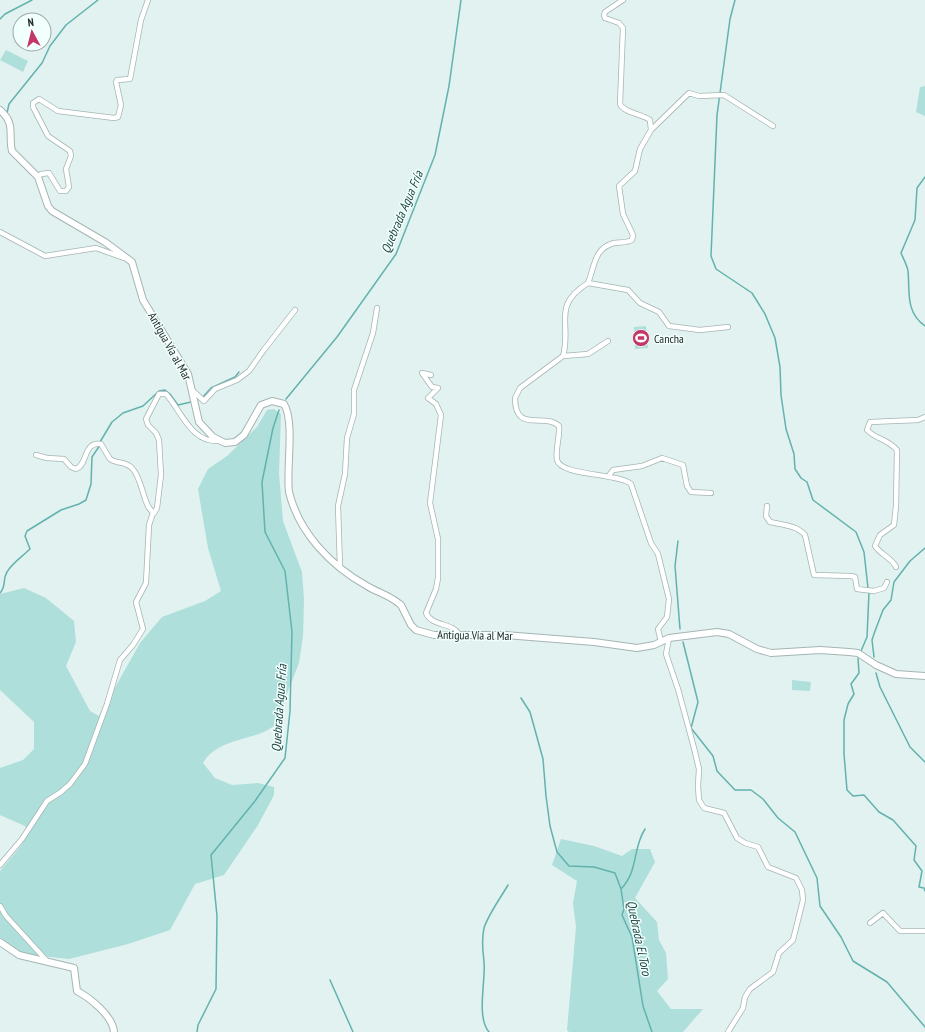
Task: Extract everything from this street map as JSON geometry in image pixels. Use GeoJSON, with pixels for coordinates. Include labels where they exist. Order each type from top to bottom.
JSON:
{"type":"FeatureCollection","features":[{"type":"Feature","properties":{"kind":"main road"},"geometry":{"type":"LineString","coordinates":[[0,110],[7,116],[10,123],[12,151],[38,177],[48,206],[52,211],[105,242],[130,260]]}},
{"type":"Feature","properties":{"kind":"main road","name":"Antigua Vía al Mar"},"geometry":{"type":"LineString","coordinates":[[130,260],[134,266],[137,284],[142,300],[188,374],[199,422],[219,441],[231,443],[240,438],[256,412],[265,402],[272,401],[284,404],[288,422],[288,483],[292,503],[302,524],[316,545],[340,566],[367,586],[401,605],[411,625],[416,630],[434,635],[506,634],[594,642],[637,648],[654,645],[670,638],[717,632],[729,634],[757,649],[771,653],[820,650],[858,653],[876,665],[896,674],[925,676]]}},
{"type":"Feature","properties":{"kind":"main road"},"geometry":{"type":"LineString","coordinates":[[0,942],[19,955],[74,968],[77,990],[91,998],[108,1018],[114,1032]]}},
{"type":"Feature","properties":{"kind":"street"},"geometry":{"type":"LineString","coordinates":[[38,177],[41,174],[48,173],[60,191],[66,190],[69,186],[66,169],[71,153],[48,136],[33,107],[33,103],[39,99],[53,109],[64,112],[114,118],[118,117],[121,105],[116,82],[122,78],[130,79],[141,20],[148,0]]}},
{"type":"Feature","properties":{"kind":"street"},"geometry":{"type":"LineString","coordinates":[[623,0],[605,12],[604,15],[605,18],[620,24],[623,28],[620,104],[623,108],[650,120],[651,130]]}},
{"type":"Feature","properties":{"kind":"street"},"geometry":{"type":"LineString","coordinates":[[588,283],[597,254],[601,249],[609,244],[628,242],[632,240],[633,235],[624,214],[619,186],[634,171],[640,149],[651,130],[689,93],[699,96],[724,95],[772,126]]}},
{"type":"Feature","properties":{"kind":"street"},"geometry":{"type":"LineString","coordinates":[[0,232],[45,256],[96,248],[130,260]]}},
{"type":"Feature","properties":{"kind":"street"},"geometry":{"type":"LineString","coordinates":[[563,356],[565,348],[564,325],[567,303],[579,288],[588,283],[628,290],[640,303],[659,312],[669,326],[700,330],[728,327]]}},
{"type":"Feature","properties":{"kind":"street"},"geometry":{"type":"LineString","coordinates":[[340,566],[338,506],[345,474],[347,438],[354,414],[354,390],[373,333],[377,308]]}},
{"type":"Feature","properties":{"kind":"street"},"geometry":{"type":"LineString","coordinates":[[192,390],[204,401],[214,389],[237,380],[249,371],[263,350],[295,310]]}},
{"type":"Feature","properties":{"kind":"street"},"geometry":{"type":"LineString","coordinates":[[608,341],[588,354],[563,356],[518,391],[515,398],[521,417],[527,420],[549,421],[558,426],[557,459],[561,466],[571,470],[623,480],[631,484],[651,543],[658,554],[670,607],[668,617],[658,629],[661,642]]}},
{"type":"Feature","properties":{"kind":"street"},"geometry":{"type":"LineString","coordinates":[[431,375],[422,373],[432,387],[438,388],[428,398],[436,404],[440,414],[430,503],[438,539],[438,578],[426,613],[429,619],[454,629],[460,635]]}},
{"type":"Feature","properties":{"kind":"street"},"geometry":{"type":"LineString","coordinates":[[0,865],[22,839],[47,801],[70,784],[89,757],[120,660],[133,645],[143,629],[136,602],[146,583],[149,525],[153,513],[157,510],[161,475],[159,463],[159,440],[156,433],[148,425],[146,419],[159,394],[166,394],[188,425],[198,435],[208,441],[219,441]]}},
{"type":"Feature","properties":{"kind":"street"},"geometry":{"type":"LineString","coordinates":[[896,567],[893,561],[880,553],[875,546],[880,535],[894,525],[898,450],[890,442],[872,436],[867,430],[870,422],[918,420],[925,417]]}},
{"type":"Feature","properties":{"kind":"street"},"geometry":{"type":"LineString","coordinates":[[36,455],[47,458],[64,458],[71,467],[76,469],[82,466],[90,447],[101,444],[110,459],[125,463],[134,470],[149,508],[153,513]]}},
{"type":"Feature","properties":{"kind":"street"},"geometry":{"type":"LineString","coordinates":[[608,477],[613,470],[642,466],[662,458],[682,464],[687,486],[691,492],[711,493]]}},
{"type":"Feature","properties":{"kind":"street"},"geometry":{"type":"LineString","coordinates":[[766,506],[766,516],[770,522],[792,527],[800,530],[805,535],[814,575],[851,576],[854,577],[857,589],[874,591],[884,588],[888,582]]}},
{"type":"Feature","properties":{"kind":"street"},"geometry":{"type":"LineString","coordinates":[[670,638],[666,654],[679,693],[696,756],[699,775],[699,800],[704,808],[724,813],[737,838],[745,843],[758,847],[768,867],[796,878],[804,900],[793,940],[779,953],[773,972],[750,989],[745,997],[743,1008],[728,1032]]}},
{"type":"Feature","properties":{"kind":"street"},"geometry":{"type":"LineString","coordinates":[[0,906],[6,916],[47,962]]}},
{"type":"Feature","properties":{"kind":"street"},"geometry":{"type":"LineString","coordinates":[[870,923],[883,913],[899,931],[925,932]]}},
{"type":"Feature","properties":{"kind":"shaded area"},"geometry":{"type":"Polygon","coordinates":[[[6,50],[28,61],[23,72],[0,60],[6,50]]]}},
{"type":"Feature","properties":{"kind":"shaded area"},"geometry":{"type":"Polygon","coordinates":[[[925,86],[925,116],[916,112],[920,87],[925,86]]]}},
{"type":"Feature","properties":{"kind":"shaded area","name":"Cancha"},"geometry":{"type":"Polygon","coordinates":[[[646,326],[648,348],[635,349],[634,327],[646,326]]]}},
{"type":"Feature","properties":{"kind":"shaded area"},"geometry":{"type":"Polygon","coordinates":[[[274,409],[281,414],[279,473],[283,521],[302,572],[304,599],[303,636],[299,663],[286,696],[280,722],[266,731],[231,742],[215,750],[203,763],[215,778],[232,785],[258,783],[274,787],[274,795],[258,825],[224,875],[195,884],[170,930],[128,944],[69,959],[23,954],[0,937],[0,871],[20,847],[28,833],[25,826],[0,815],[0,768],[23,760],[34,749],[34,722],[0,690],[0,594],[24,588],[46,598],[74,621],[76,642],[66,666],[90,711],[99,716],[140,643],[162,617],[205,601],[221,591],[208,548],[198,489],[208,469],[227,456],[257,427],[267,410],[274,409]]]}},
{"type":"Feature","properties":{"kind":"shaded area"},"geometry":{"type":"Polygon","coordinates":[[[792,680],[811,682],[810,691],[792,690],[792,680]]]}},
{"type":"Feature","properties":{"kind":"shaded area"},"geometry":{"type":"Polygon","coordinates":[[[561,839],[594,846],[622,856],[632,849],[650,849],[655,862],[635,898],[657,922],[659,940],[666,953],[668,979],[657,991],[671,1009],[703,1009],[683,1032],[569,1032],[567,1030],[576,927],[573,903],[577,881],[552,865],[561,839]]]}},
{"type":"Feature","properties":{"kind":"waterway"},"geometry":{"type":"LineString","coordinates":[[0,19],[5,14],[32,0]]}},
{"type":"Feature","properties":{"kind":"waterway"},"geometry":{"type":"LineString","coordinates":[[7,113],[9,104],[42,63],[50,46],[66,25],[98,0]]}},
{"type":"Feature","properties":{"kind":"waterway","name":"Quebrada Agua Fría"},"geometry":{"type":"LineString","coordinates":[[286,399],[337,337],[396,254],[435,155],[449,86],[461,0]]}},
{"type":"Feature","properties":{"kind":"waterway"},"geometry":{"type":"LineString","coordinates":[[735,0],[730,19],[717,115],[711,256],[716,269],[752,293],[765,314],[775,338],[780,367],[781,395],[786,429],[794,454],[795,469],[801,478],[807,482],[813,500],[856,532],[864,552],[868,588]]}},
{"type":"Feature","properties":{"kind":"waterway"},"geometry":{"type":"LineString","coordinates":[[925,177],[917,188],[915,220],[901,253],[908,271],[911,308],[914,314],[925,326]]}},
{"type":"Feature","properties":{"kind":"waterway"},"geometry":{"type":"LineString","coordinates":[[202,398],[211,388],[235,377],[239,372]]}},
{"type":"Feature","properties":{"kind":"waterway"},"geometry":{"type":"LineString","coordinates":[[100,442],[112,422],[123,413],[143,406],[159,391],[165,390],[178,405],[191,402]]}},
{"type":"Feature","properties":{"kind":"waterway","name":"Quebrada Agua Fría"},"geometry":{"type":"LineString","coordinates":[[197,1032],[198,1025],[216,989],[217,916],[211,855],[255,801],[285,758],[290,711],[292,632],[285,571],[265,532],[262,482],[273,428],[279,410]]}},
{"type":"Feature","properties":{"kind":"waterway"},"geometry":{"type":"LineString","coordinates":[[0,593],[9,569],[30,549],[25,536],[27,531],[61,510],[86,500],[91,484],[92,457],[100,445]]}},
{"type":"Feature","properties":{"kind":"waterway"},"geometry":{"type":"LineString","coordinates":[[678,541],[675,566],[680,629]]}},
{"type":"Feature","properties":{"kind":"waterway"},"geometry":{"type":"LineString","coordinates":[[874,657],[872,640],[883,610],[891,600],[894,582],[910,561],[925,548]]}},
{"type":"Feature","properties":{"kind":"waterway"},"geometry":{"type":"LineString","coordinates":[[861,651],[867,637],[869,592]]}},
{"type":"Feature","properties":{"kind":"waterway"},"geometry":{"type":"LineString","coordinates":[[683,642],[698,702],[691,728],[713,756],[717,771],[735,790],[751,790],[763,799],[778,818],[795,832],[817,878],[820,906],[841,937],[853,961],[887,982],[925,1027]]}},
{"type":"Feature","properties":{"kind":"waterway"},"geometry":{"type":"LineString","coordinates":[[858,658],[859,673],[851,684],[854,694],[848,704],[844,720],[844,754],[847,790],[853,796],[864,795],[879,812],[893,820],[916,846],[914,860],[922,871],[919,887],[924,888],[925,891]]}},
{"type":"Feature","properties":{"kind":"waterway"},"geometry":{"type":"LineString","coordinates":[[876,673],[880,687],[910,747],[925,762]]}},
{"type":"Feature","properties":{"kind":"waterway"},"geometry":{"type":"LineString","coordinates":[[521,698],[530,712],[543,759],[550,826],[557,852],[569,866],[594,867],[615,873],[621,889]]}},
{"type":"Feature","properties":{"kind":"waterway","name":"Quebrada El Toro"},"geometry":{"type":"LineString","coordinates":[[645,829],[638,844],[631,874],[621,889],[624,909],[622,915],[632,937],[643,1006],[652,1032]]}},
{"type":"Feature","properties":{"kind":"waterway"},"geometry":{"type":"LineString","coordinates":[[489,1032],[485,1025],[482,1008],[484,970],[482,946],[483,933],[488,917],[508,885]]}},
{"type":"Feature","properties":{"kind":"waterway"},"geometry":{"type":"LineString","coordinates":[[330,980],[353,1032]]}},
{"type":"Feature","properties":{"kind":"place","name":"Cancha"},"geometry":{"type":"Point","coordinates":[641,338]}}]}
